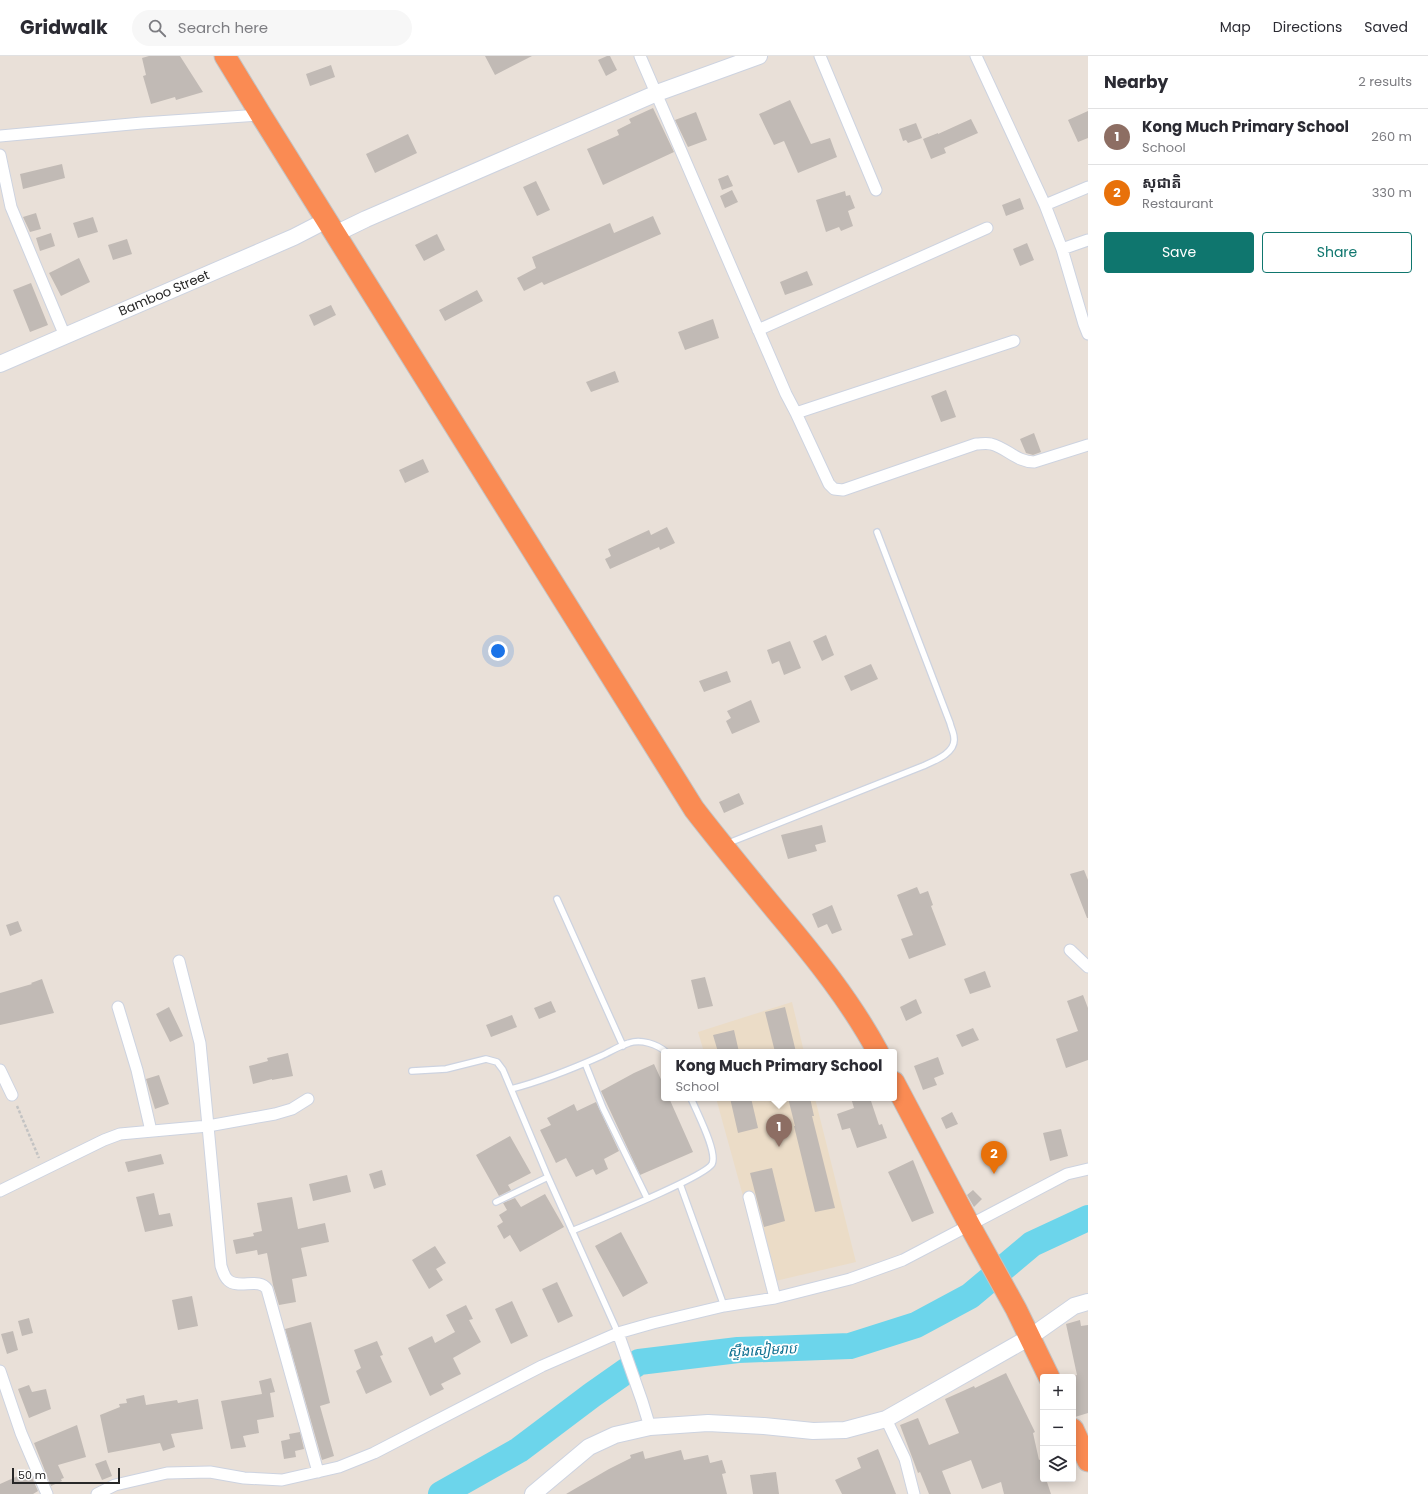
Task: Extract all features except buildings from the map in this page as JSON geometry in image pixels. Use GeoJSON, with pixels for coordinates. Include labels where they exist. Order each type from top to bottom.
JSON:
{"type":"FeatureCollection","features":[{"type":"Feature","properties":{"kind":"highway"},"geometry":{"type":"LineString","coordinates":[[229,57],[261,115],[694,809],[722,846],[814,956],[847,1001],[876,1049]]}},
{"type":"Feature","properties":{"kind":"highway"},"geometry":{"type":"LineString","coordinates":[[897,1088],[970,1226],[984,1248],[1048,1374]]}},
{"type":"Feature","properties":{"kind":"highway"},"geometry":{"type":"LineString","coordinates":[[1076,1435],[1088,1461]]}},
{"type":"Feature","properties":{"kind":"street"},"geometry":{"type":"LineString","coordinates":[[640,56],[657,92],[758,330],[829,484],[834,489],[843,490],[976,444],[989,443],[996,445],[1022,461],[1029,462],[1034,462],[1088,445]]}},
{"type":"Feature","properties":{"kind":"street","name":"Bamboo Street"},"geometry":{"type":"LineString","coordinates":[[0,364],[294,237],[366,219],[657,92],[759,56]]}},
{"type":"Feature","properties":{"kind":"street"},"geometry":{"type":"LineString","coordinates":[[820,56],[876,190]]}},
{"type":"Feature","properties":{"kind":"street"},"geometry":{"type":"LineString","coordinates":[[976,56],[1046,205],[1062,249],[1088,334]]}},
{"type":"Feature","properties":{"kind":"street"},"geometry":{"type":"LineString","coordinates":[[0,136],[149,122],[261,115]]}},
{"type":"Feature","properties":{"kind":"street"},"geometry":{"type":"LineString","coordinates":[[0,155],[11,208],[65,336]]}},
{"type":"Feature","properties":{"kind":"street"},"geometry":{"type":"LineString","coordinates":[[1046,205],[1088,187]]}},
{"type":"Feature","properties":{"kind":"street"},"geometry":{"type":"LineString","coordinates":[[758,330],[987,228]]}},
{"type":"Feature","properties":{"kind":"street"},"geometry":{"type":"LineString","coordinates":[[1062,249],[1088,240]]}},
{"type":"Feature","properties":{"kind":"street"},"geometry":{"type":"LineString","coordinates":[[796,413],[1014,341]]}},
{"type":"Feature","properties":{"kind":"street"},"geometry":{"type":"LineString","coordinates":[[1070,950],[1088,967]]}},
{"type":"Feature","properties":{"kind":"street"},"geometry":{"type":"LineString","coordinates":[[179,961],[200,1043],[221,1266],[224,1276],[228,1281],[234,1284],[260,1284],[265,1286],[267,1289],[318,1472]]}},
{"type":"Feature","properties":{"kind":"street"},"geometry":{"type":"LineString","coordinates":[[118,1007],[137,1070],[151,1131]]}},
{"type":"Feature","properties":{"kind":"street"},"geometry":{"type":"LineString","coordinates":[[0,1070],[12,1095]]}},
{"type":"Feature","properties":{"kind":"street"},"geometry":{"type":"LineString","coordinates":[[0,1191],[104,1140],[120,1134],[208,1126],[275,1114],[292,1109],[308,1099]]}},
{"type":"Feature","properties":{"kind":"street"},"geometry":{"type":"LineString","coordinates":[[97,1494],[115,1485],[167,1473],[210,1472],[244,1478],[282,1480],[339,1467],[374,1452],[542,1366],[653,1323],[724,1306],[775,1298],[850,1279],[903,1260],[1067,1174],[1088,1169]]}},
{"type":"Feature","properties":{"kind":"street"},"geometry":{"type":"LineString","coordinates":[[749,1197],[775,1298]]}},
{"type":"Feature","properties":{"kind":"street"},"geometry":{"type":"LineString","coordinates":[[533,1494],[589,1447],[615,1435],[650,1427],[708,1423],[814,1430],[845,1430],[886,1419],[1030,1337],[1074,1306],[1088,1302]]}},
{"type":"Feature","properties":{"kind":"street"},"geometry":{"type":"LineString","coordinates":[[620,1337],[650,1427]]}},
{"type":"Feature","properties":{"kind":"street"},"geometry":{"type":"LineString","coordinates":[[0,1371],[21,1433],[47,1494]]}},
{"type":"Feature","properties":{"kind":"street"},"geometry":{"type":"LineString","coordinates":[[886,1419],[904,1458],[914,1494]]}},
{"type":"Feature","properties":{"kind":"lane"},"geometry":{"type":"LineString","coordinates":[[722,846],[923,766],[940,758],[951,749],[955,740],[950,723],[877,532]]}},
{"type":"Feature","properties":{"kind":"lane"},"geometry":{"type":"LineString","coordinates":[[557,899],[623,1046]]}},
{"type":"Feature","properties":{"kind":"lane"},"geometry":{"type":"LineString","coordinates":[[511,1089],[532,1084],[630,1043],[642,1042],[656,1045],[662,1049]]}},
{"type":"Feature","properties":{"kind":"lane"},"geometry":{"type":"LineString","coordinates":[[412,1071],[446,1069],[486,1059],[491,1059],[497,1062],[503,1070],[548,1177],[620,1337]]}},
{"type":"Feature","properties":{"kind":"lane"},"geometry":{"type":"LineString","coordinates":[[585,1063],[604,1108],[647,1198]]}},
{"type":"Feature","properties":{"kind":"lane"},"geometry":{"type":"LineString","coordinates":[[572,1231],[680,1184],[706,1170],[712,1163],[713,1155],[708,1137],[691,1101]]}},
{"type":"Feature","properties":{"kind":"lane"},"geometry":{"type":"LineString","coordinates":[[496,1202],[548,1177]]}},
{"type":"Feature","properties":{"kind":"lane"},"geometry":{"type":"LineString","coordinates":[[680,1184],[724,1306]]}},
{"type":"Feature","properties":{"kind":"path"},"geometry":{"type":"LineString","coordinates":[[12,1095],[44,1169]]}},
{"type":"Feature","properties":{"kind":"shaded area"},"geometry":{"type":"Polygon","coordinates":[[[792,1002],[803,1049],[703,1049],[698,1032],[792,1002]]]}},
{"type":"Feature","properties":{"kind":"shaded area"},"geometry":{"type":"Polygon","coordinates":[[[717,1101],[816,1101],[856,1262],[767,1283],[717,1101]]]}},
{"type":"Feature","properties":{"kind":"waterway","name":"ស្ទឹងសៀមរាប"},"geometry":{"type":"LineString","coordinates":[[441,1494],[519,1450],[639,1362],[738,1350],[850,1346],[916,1325],[970,1296],[1032,1244],[1088,1218]]}},
{"type":"Feature","properties":{"kind":"place","name":"Kong Much Primary School"},"geometry":{"type":"Point","coordinates":[779,1147]}},
{"type":"Feature","properties":{"kind":"place","name":"សុជាតិ"},"geometry":{"type":"Point","coordinates":[994,1174]}}]}
